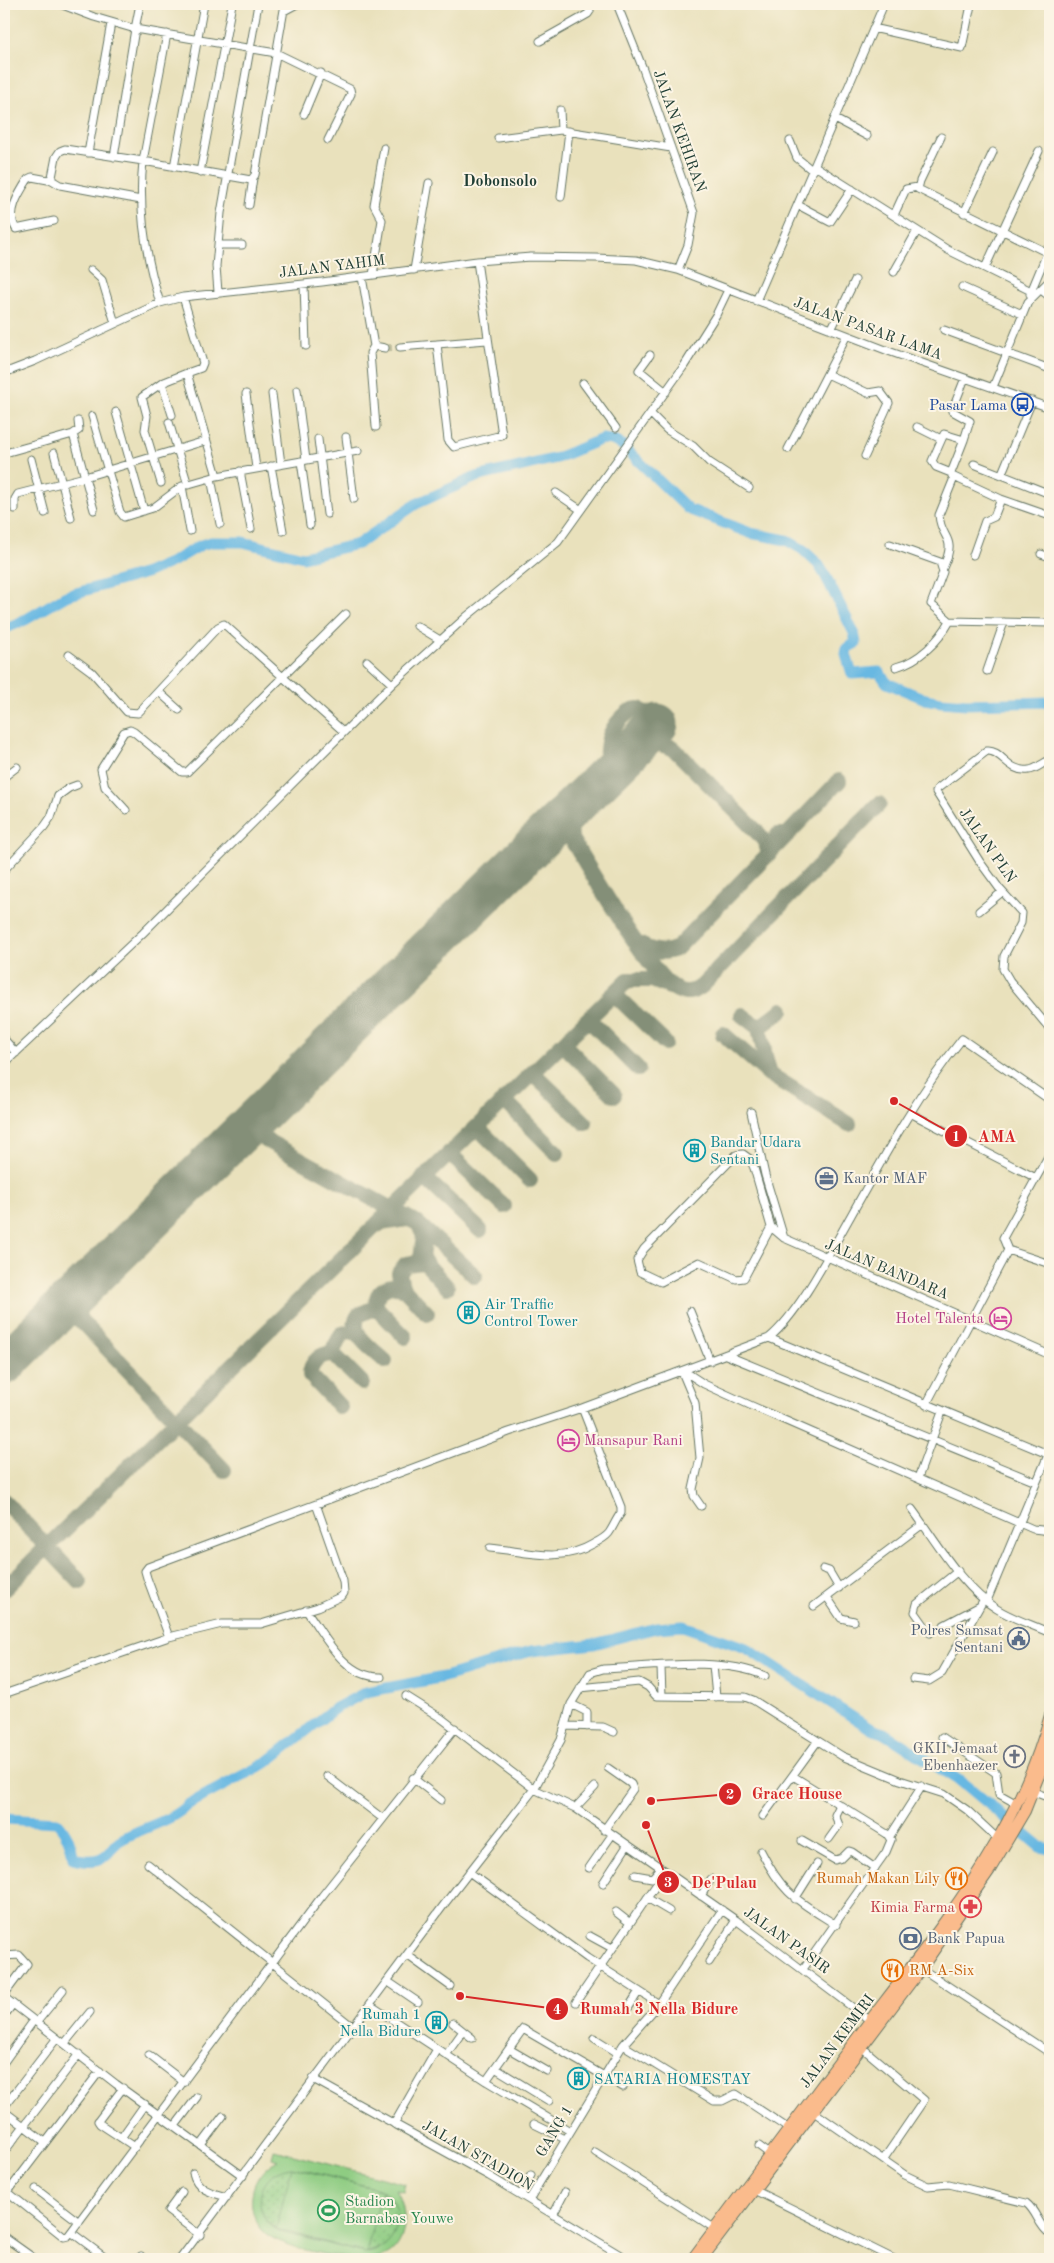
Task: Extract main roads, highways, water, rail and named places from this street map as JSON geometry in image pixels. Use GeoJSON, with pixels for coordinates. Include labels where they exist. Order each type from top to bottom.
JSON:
{"type":"FeatureCollection","features":[{"type":"Feature","properties":{"kind":"highway"},"geometry":{"type":"LineString","coordinates":[[1019,1807],[1034,1792],[1047,1749],[1050,1715]]}},
{"type":"Feature","properties":{"kind":"highway"},"geometry":{"type":"LineString","coordinates":[[1001,1838],[1019,1807],[1047,1749]]}},
{"type":"Feature","properties":{"kind":"highway","name":"JALAN KEMIRI"},"geometry":{"type":"LineString","coordinates":[[692,2259],[718,2231],[873,2023],[959,1914],[1001,1838]]}},
{"type":"Feature","properties":{"kind":"highway","name":"JALAN KEMIRI"},"geometry":{"type":"LineString","coordinates":[[918,1967],[1001,1838]]}},
{"type":"Feature","properties":{"kind":"highway","name":"JALAN KEMIRI"},"geometry":{"type":"LineString","coordinates":[[750,2188],[771,2155],[793,2132]]}},
{"type":"Feature","properties":{"kind":"highway","name":"JALAN KEMIRI"},"geometry":{"type":"LineString","coordinates":[[702,2259],[718,2231]]}},
{"type":"Feature","properties":{"kind":"waterway"},"geometry":{"type":"LineString","coordinates":[[4,629],[25,620],[66,596],[146,573],[174,561],[201,545],[211,542],[243,542],[303,557],[358,544],[416,504],[476,477],[557,458],[602,439],[612,440],[622,445],[688,509],[750,533],[786,540],[802,549],[818,564],[854,633],[856,643],[847,648],[846,654],[852,674],[879,672],[887,683],[925,699],[941,702],[966,704],[1050,702]]}},
{"type":"Feature","properties":{"kind":"waterway"},"geometry":{"type":"LineString","coordinates":[[4,1819],[57,1822],[64,1830],[73,1858],[100,1859],[127,1836],[164,1821],[187,1805],[266,1763],[334,1709],[366,1692],[444,1677],[531,1651],[594,1644],[656,1628],[683,1626],[746,1648],[871,1729],[884,1733],[966,1785],[1040,1847],[1050,1849]]}},
{"type":"Feature","properties":{"kind":"tunnel"},"geometry":{"type":"LineString","coordinates":[[385,348],[400,347]]}},
{"type":"Feature","properties":{"kind":"place","name":"Pasar Lama"},"geometry":{"type":"Point","coordinates":[1023,405]}},
{"type":"Feature","properties":{"kind":"place","name":"AMA"},"geometry":{"type":"Point","coordinates":[894,1101]}},
{"type":"Feature","properties":{"kind":"place","name":"Bandar Udara Sentani"},"geometry":{"type":"Point","coordinates":[694,1151]}},
{"type":"Feature","properties":{"kind":"place","name":"Kantor MAF"},"geometry":{"type":"Point","coordinates":[827,1178]}},
{"type":"Feature","properties":{"kind":"place","name":"Air Traffic Control Tower"},"geometry":{"type":"Point","coordinates":[468,1313]}},
{"type":"Feature","properties":{"kind":"place","name":"Hotel Talenta"},"geometry":{"type":"Point","coordinates":[1000,1318]}},
{"type":"Feature","properties":{"kind":"place","name":"Mansapur Rani"},"geometry":{"type":"Point","coordinates":[568,1440]}},
{"type":"Feature","properties":{"kind":"place","name":"Polres Samsat Sentani"},"geometry":{"type":"Point","coordinates":[1019,1639]}},
{"type":"Feature","properties":{"kind":"place","name":"GKII Jemaat Ebenhaezer"},"geometry":{"type":"Point","coordinates":[1014,1757]}},
{"type":"Feature","properties":{"kind":"place","name":"Grace House"},"geometry":{"type":"Point","coordinates":[651,1801]}},
{"type":"Feature","properties":{"kind":"place","name":"De'Pulau"},"geometry":{"type":"Point","coordinates":[646,1825]}},
{"type":"Feature","properties":{"kind":"place","name":"Rumah Makan Lily"},"geometry":{"type":"Point","coordinates":[956,1878]}},
{"type":"Feature","properties":{"kind":"place","name":"Kimia Farma"},"geometry":{"type":"Point","coordinates":[971,1907]}},
{"type":"Feature","properties":{"kind":"place","name":"Bank Papua"},"geometry":{"type":"Point","coordinates":[911,1938]}},
{"type":"Feature","properties":{"kind":"place","name":"RM A-Six"},"geometry":{"type":"Point","coordinates":[893,1970]}},
{"type":"Feature","properties":{"kind":"place","name":"Rumah 3 Nella Bidure"},"geometry":{"type":"Point","coordinates":[460,1996]}},
{"type":"Feature","properties":{"kind":"place","name":"Rumah 1 Nella Bidure"},"geometry":{"type":"Point","coordinates":[437,2023]}},
{"type":"Feature","properties":{"kind":"place","name":"SATARIA HOMESTAY"},"geometry":{"type":"Point","coordinates":[578,2079]}},
{"type":"Feature","properties":{"kind":"place","name":"Stadion Barnabas Youwe"},"geometry":{"type":"Point","coordinates":[329,2210]}},
{"type":"Feature","properties":{"kind":"district","name":"Dobonsolo"},"geometry":{"type":"Point","coordinates":[500,180]}}]}
